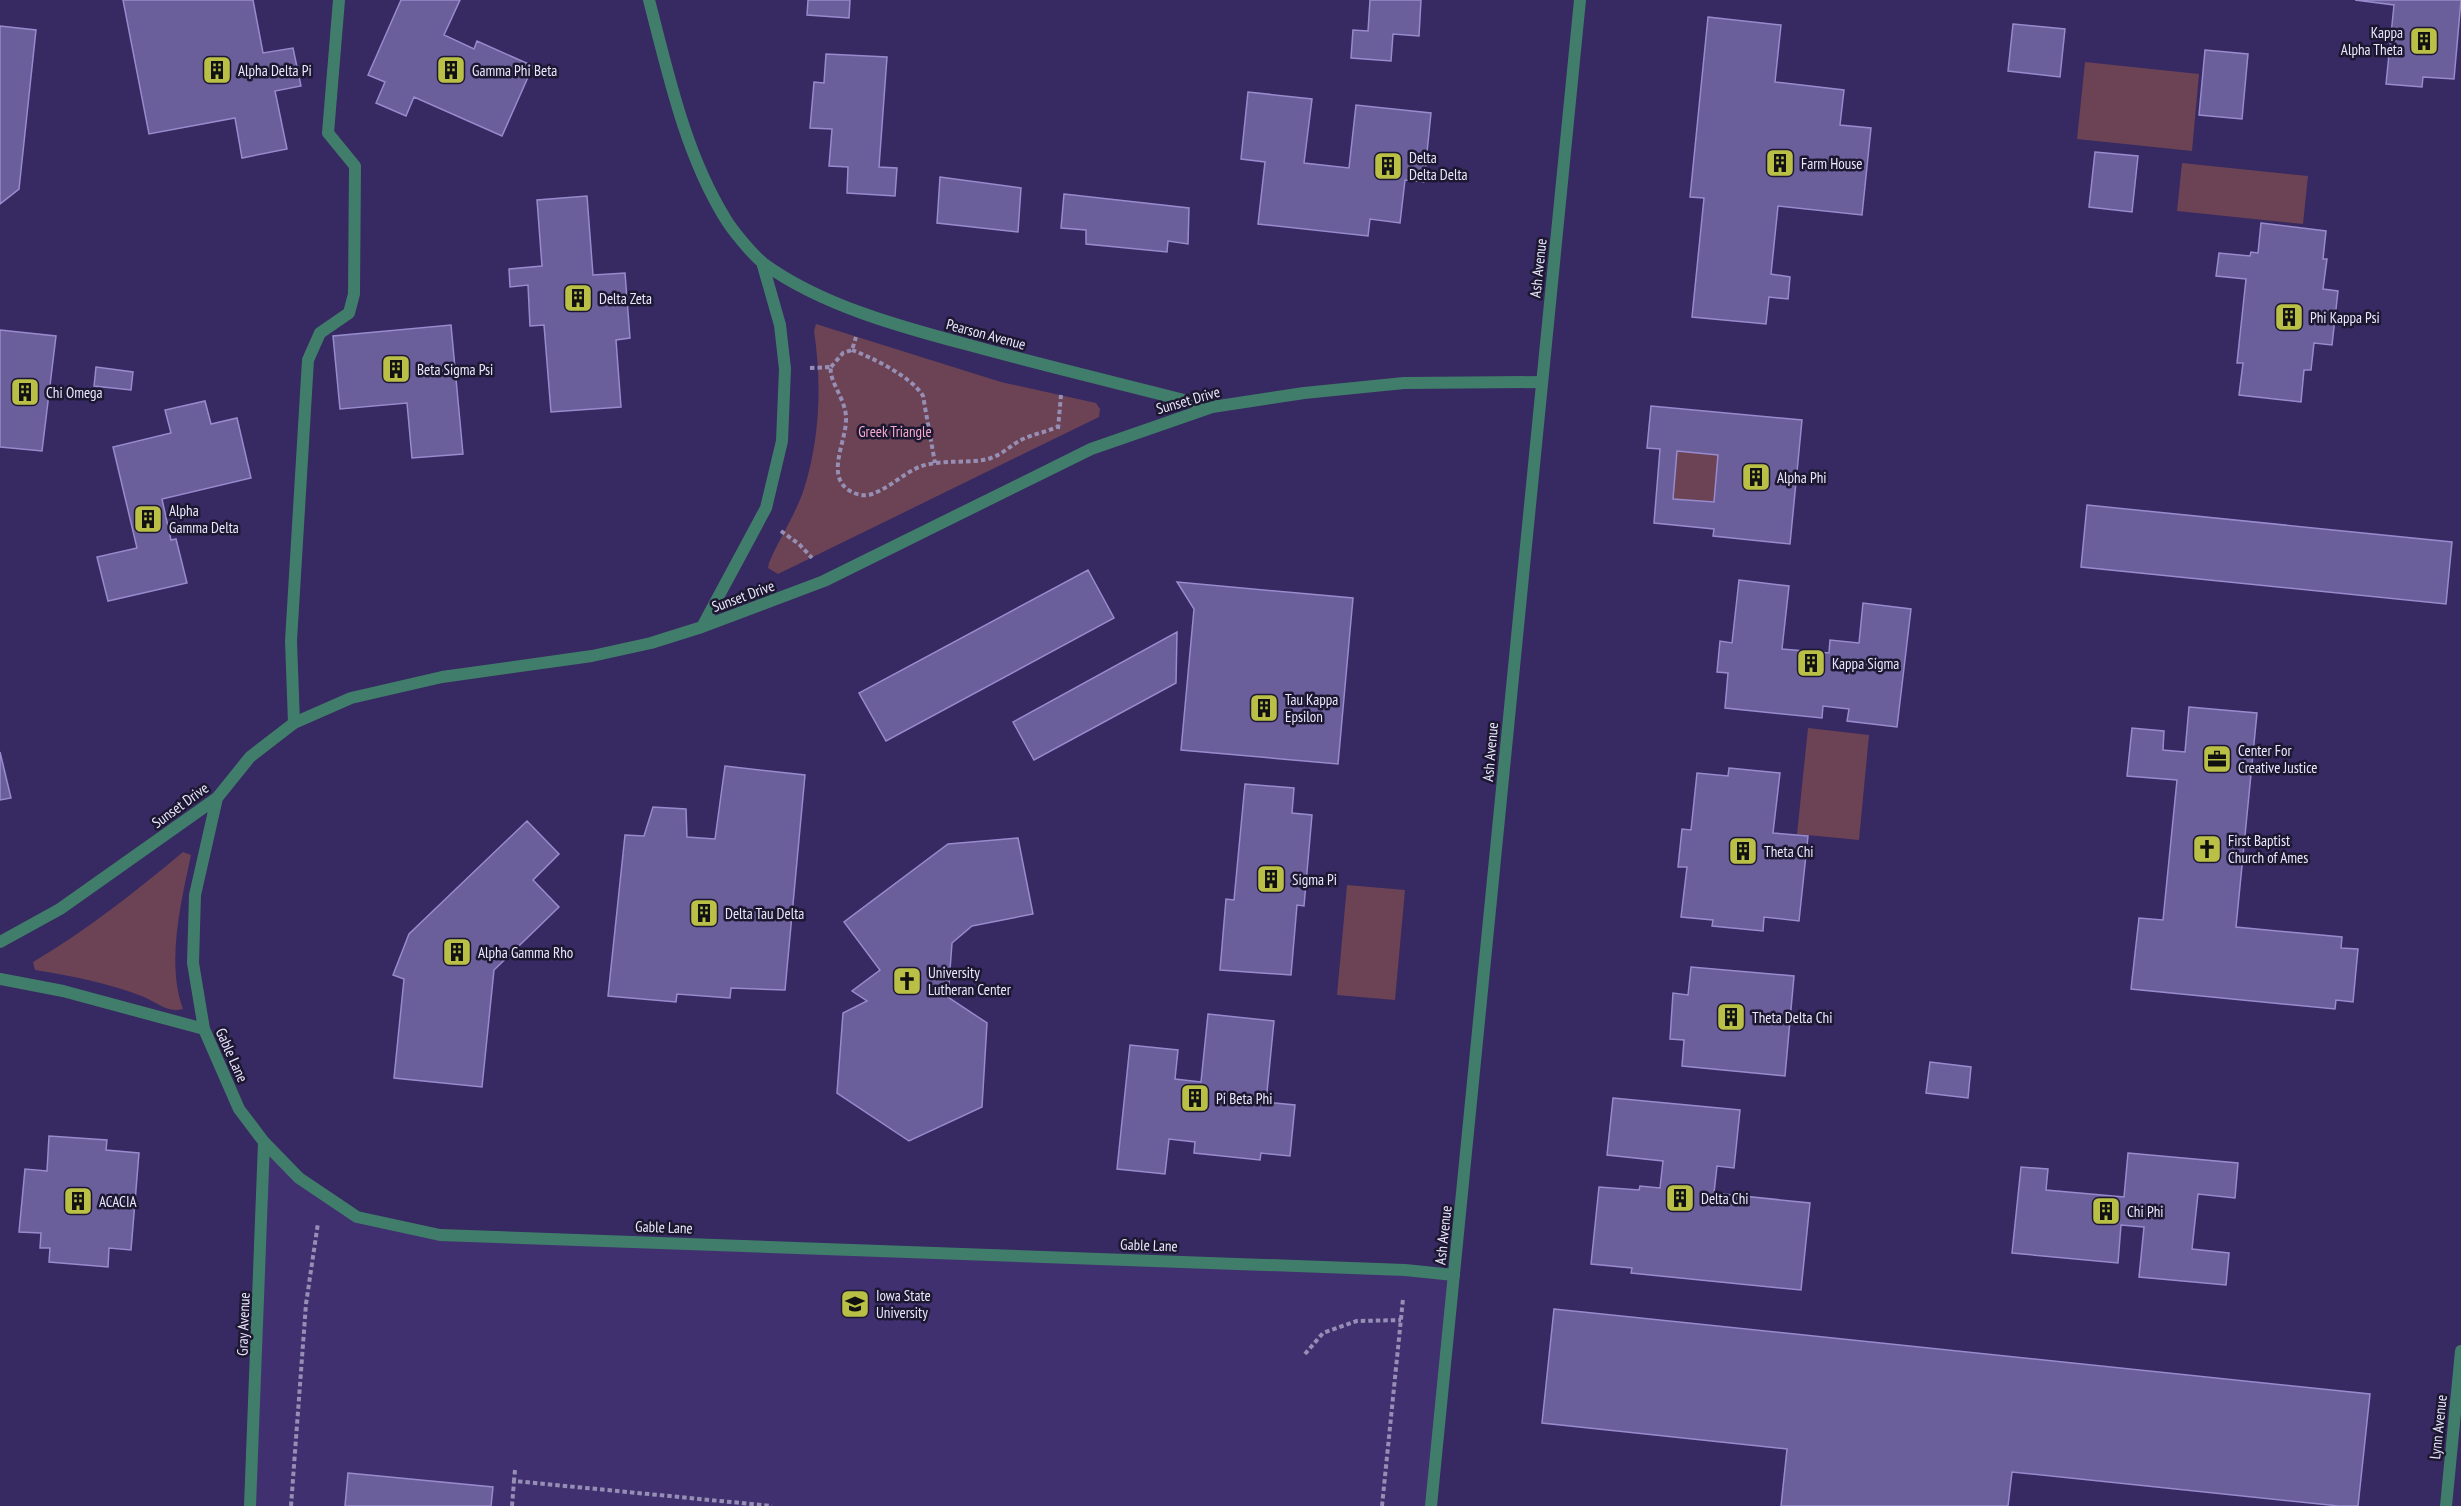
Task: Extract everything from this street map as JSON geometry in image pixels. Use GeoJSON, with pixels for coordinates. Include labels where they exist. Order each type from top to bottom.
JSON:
{"type":"FeatureCollection","features":[{"type":"Feature","properties":{"kind":"street"},"geometry":{"type":"LineString","coordinates":[[294,723],[291,641],[308,360],[320,333],[349,314],[354,294],[355,166],[328,133],[339,0]]}},
{"type":"Feature","properties":{"kind":"street","name":"Pearson Avenue"},"geometry":{"type":"LineString","coordinates":[[649,0],[686,131],[704,179],[726,220],[762,262],[808,289],[918,332],[1212,407]]}},
{"type":"Feature","properties":{"kind":"street","name":"Ash Avenue"},"geometry":{"type":"LineString","coordinates":[[1431,1506],[1580,0]]}},
{"type":"Feature","properties":{"kind":"street","name":"Pearson Avenue"},"geometry":{"type":"LineString","coordinates":[[702,627],[766,508],[782,441],[785,369],[780,325],[762,262]]}},
{"type":"Feature","properties":{"kind":"street","name":"Sunset Drive"},"geometry":{"type":"LineString","coordinates":[[0,942],[60,909],[217,798],[250,757],[294,723],[362,695],[442,677],[592,656],[702,627],[824,581],[1069,458],[1171,419],[1212,407],[1304,393],[1404,383],[1542,382]]}},
{"type":"Feature","properties":{"kind":"street","name":"Gable Lane"},"geometry":{"type":"LineString","coordinates":[[217,798],[195,895],[193,963],[204,1029],[239,1109],[264,1142],[299,1178],[357,1217],[440,1235],[1405,1270],[1454,1275]]}},
{"type":"Feature","properties":{"kind":"street"},"geometry":{"type":"LineString","coordinates":[[0,979],[63,991],[204,1029]]}},
{"type":"Feature","properties":{"kind":"street","name":"Gray Avenue"},"geometry":{"type":"LineString","coordinates":[[250,1506],[264,1142]]}},
{"type":"Feature","properties":{"kind":"street","name":"Lynn Avenue"},"geometry":{"type":"LineString","coordinates":[[2446,1506],[2457,1432],[2461,1350]]}},
{"type":"Feature","properties":{"kind":"path"},"geometry":{"type":"LineString","coordinates":[[852,350],[862,312]]}},
{"type":"Feature","properties":{"kind":"path"},"geometry":{"type":"LineString","coordinates":[[934,463],[923,396],[919,389],[896,373],[852,350],[843,353],[831,367],[831,378],[844,402],[846,420],[838,467],[839,478],[846,488],[857,494],[870,495],[918,468],[934,463],[993,458],[1020,440],[1057,427]]}},
{"type":"Feature","properties":{"kind":"path"},"geometry":{"type":"LineString","coordinates":[[785,369],[831,367]]}},
{"type":"Feature","properties":{"kind":"path"},"geometry":{"type":"LineString","coordinates":[[1069,458],[1057,427],[1061,396],[1070,371]]}},
{"type":"Feature","properties":{"kind":"path"},"geometry":{"type":"LineString","coordinates":[[760,518],[799,544],[812,558],[824,581]]}},
{"type":"Feature","properties":{"kind":"path"},"geometry":{"type":"LineString","coordinates":[[291,1506],[306,1304],[316,1234],[326,1196]]}},
{"type":"Feature","properties":{"kind":"path"},"geometry":{"type":"LineString","coordinates":[[1382,1506],[1403,1299]]}},
{"type":"Feature","properties":{"kind":"path"},"geometry":{"type":"LineString","coordinates":[[1305,1354],[1323,1333],[1357,1320],[1401,1320]]}},
{"type":"Feature","properties":{"kind":"path"},"geometry":{"type":"LineString","coordinates":[[512,1506],[515,1470]]}},
{"type":"Feature","properties":{"kind":"path"},"geometry":{"type":"LineString","coordinates":[[514,1481],[772,1506]]}},
{"type":"Feature","properties":{"kind":"shaded area","name":"Iowa State University"},"geometry":{"type":"Polygon","coordinates":[[[264,1142],[299,1178],[357,1217],[440,1235],[1454,1275],[1431,1506],[250,1506],[264,1142]]]}},
{"type":"Feature","properties":{"kind":"green space"},"geometry":{"type":"Polygon","coordinates":[[[2085,62],[2199,74],[2192,151],[2077,139],[2085,62]]]}},
{"type":"Feature","properties":{"kind":"green space"},"geometry":{"type":"Polygon","coordinates":[[[2182,163],[2308,176],[2303,224],[2177,211],[2182,163]]]}},
{"type":"Feature","properties":{"kind":"green space","name":"Greek Triangle"},"geometry":{"type":"Polygon","coordinates":[[[816,324],[1001,382],[1096,403],[1100,409],[1099,417],[778,574],[768,568],[769,563],[803,492],[813,452],[819,392],[814,331],[816,324]]]}},
{"type":"Feature","properties":{"kind":"green space"},"geometry":{"type":"Polygon","coordinates":[[[1677,451],[1718,455],[1714,502],[1673,499],[1677,451]]]}},
{"type":"Feature","properties":{"kind":"green space"},"geometry":{"type":"Polygon","coordinates":[[[1808,728],[1869,735],[1859,840],[1797,834],[1808,728]]]}},
{"type":"Feature","properties":{"kind":"green space"},"geometry":{"type":"Polygon","coordinates":[[[183,852],[191,855],[175,952],[178,991],[183,1009],[167,1009],[144,997],[104,984],[35,970],[33,962],[110,910],[183,852]]]}},
{"type":"Feature","properties":{"kind":"green space"},"geometry":{"type":"Polygon","coordinates":[[[1347,885],[1405,890],[1395,1000],[1337,995],[1347,885]]]}},
{"type":"Feature","properties":{"kind":"building","name":"Alpha Delta Pi"},"geometry":{"type":"Polygon","coordinates":[[[123,0],[253,0],[263,53],[293,48],[301,86],[275,91],[287,149],[242,158],[235,118],[149,134],[123,0]]]}},
{"type":"Feature","properties":{"kind":"building","name":"Gamma Phi Beta"},"geometry":{"type":"Polygon","coordinates":[[[401,0],[460,0],[444,35],[474,49],[477,41],[533,66],[502,136],[414,97],[406,116],[376,103],[385,82],[368,75],[401,0]]]}},
{"type":"Feature","properties":{"kind":"building"},"geometry":{"type":"Polygon","coordinates":[[[808,0],[850,0],[849,18],[807,15],[808,0]]]}},
{"type":"Feature","properties":{"kind":"building"},"geometry":{"type":"Polygon","coordinates":[[[1370,0],[1421,0],[1419,36],[1393,34],[1391,61],[1351,58],[1353,30],[1368,31],[1370,0]]]}},
{"type":"Feature","properties":{"kind":"building","name":"Kappa Alpha Theta"},"geometry":{"type":"Polygon","coordinates":[[[2355,0],[2461,0],[2454,79],[2423,77],[2422,87],[2386,84],[2394,5],[2355,0]]]}},
{"type":"Feature","properties":{"kind":"building","name":"Farm House"},"geometry":{"type":"Polygon","coordinates":[[[1708,17],[1781,25],[1775,82],[1844,90],[1840,125],[1871,128],[1862,215],[1778,206],[1771,274],[1790,277],[1788,299],[1769,297],[1766,324],[1692,317],[1704,198],[1690,197],[1708,17]]]}},
{"type":"Feature","properties":{"kind":"building"},"geometry":{"type":"Polygon","coordinates":[[[2013,24],[2065,29],[2060,77],[2008,71],[2013,24]]]}},
{"type":"Feature","properties":{"kind":"building"},"geometry":{"type":"Polygon","coordinates":[[[0,26],[36,30],[19,189],[0,204],[0,26]]]}},
{"type":"Feature","properties":{"kind":"building"},"geometry":{"type":"Polygon","coordinates":[[[2205,50],[2248,54],[2242,119],[2199,115],[2205,50]]]}},
{"type":"Feature","properties":{"kind":"building"},"geometry":{"type":"Polygon","coordinates":[[[826,54],[887,57],[879,167],[897,168],[895,196],[847,193],[848,167],[829,166],[832,129],[810,128],[814,82],[824,83],[826,54]]]}},
{"type":"Feature","properties":{"kind":"building","name":"Delta Delta Delta"},"geometry":{"type":"Polygon","coordinates":[[[1248,92],[1312,99],[1304,163],[1349,168],[1356,105],[1431,113],[1424,182],[1405,180],[1400,223],[1370,219],[1368,236],[1258,224],[1265,162],[1241,159],[1248,92]]]}},
{"type":"Feature","properties":{"kind":"building"},"geometry":{"type":"Polygon","coordinates":[[[2095,152],[2138,156],[2132,212],[2089,207],[2095,152]]]}},
{"type":"Feature","properties":{"kind":"building"},"geometry":{"type":"Polygon","coordinates":[[[940,177],[1021,188],[1018,232],[937,223],[940,177]]]}},
{"type":"Feature","properties":{"kind":"building"},"geometry":{"type":"Polygon","coordinates":[[[1064,194],[1189,208],[1188,244],[1168,241],[1167,252],[1086,244],[1086,230],[1061,228],[1064,194]]]}},
{"type":"Feature","properties":{"kind":"building","name":"Delta Zeta"},"geometry":{"type":"Polygon","coordinates":[[[587,196],[593,275],[625,273],[630,338],[616,340],[621,407],[551,412],[544,325],[530,326],[528,285],[510,287],[509,269],[542,266],[537,200],[587,196]]]}},
{"type":"Feature","properties":{"kind":"building","name":"Phi Kappa Psi"},"geometry":{"type":"Polygon","coordinates":[[[2261,223],[2326,231],[2323,259],[2327,259],[2323,289],[2338,291],[2332,345],[2314,343],[2311,370],[2304,370],[2301,402],[2239,395],[2243,363],[2237,363],[2246,279],[2216,276],[2219,253],[2250,256],[2251,252],[2258,253],[2261,223]]]}},
{"type":"Feature","properties":{"kind":"building","name":"Beta Sigma Psi"},"geometry":{"type":"Polygon","coordinates":[[[451,325],[463,454],[412,458],[407,403],[340,409],[333,336],[451,325]]]}},
{"type":"Feature","properties":{"kind":"building","name":"Chi Omega"},"geometry":{"type":"Polygon","coordinates":[[[0,330],[56,336],[42,451],[0,447],[0,330]]]}},
{"type":"Feature","properties":{"kind":"building"},"geometry":{"type":"Polygon","coordinates":[[[96,367],[133,372],[131,390],[94,386],[96,367]]]}},
{"type":"Feature","properties":{"kind":"building","name":"Alpha Gamma Delta"},"geometry":{"type":"Polygon","coordinates":[[[205,401],[211,424],[237,418],[251,478],[162,499],[171,540],[176,539],[187,583],[108,601],[97,557],[137,548],[113,447],[171,433],[165,410],[205,401]]]}},
{"type":"Feature","properties":{"kind":"building","name":"Alpha Phi"},"geometry":{"type":"Polygon","coordinates":[[[1651,406],[1802,420],[1790,544],[1713,536],[1714,529],[1654,523],[1660,449],[1647,448],[1651,406]],[[1677,451],[1673,499],[1714,502],[1718,455],[1677,451]]]}},
{"type":"Feature","properties":{"kind":"building"},"geometry":{"type":"Polygon","coordinates":[[[2087,505],[2452,542],[2446,604],[2081,567],[2087,505]]]}},
{"type":"Feature","properties":{"kind":"building"},"geometry":{"type":"Polygon","coordinates":[[[1088,570],[1114,618],[886,741],[859,693],[1088,570]]]}},
{"type":"Feature","properties":{"kind":"building","name":"Kappa Sigma"},"geometry":{"type":"Polygon","coordinates":[[[1739,580],[1789,586],[1782,649],[1829,653],[1830,640],[1859,643],[1863,603],[1911,609],[1897,727],[1847,721],[1849,709],[1823,706],[1822,718],[1725,708],[1728,673],[1717,672],[1720,641],[1732,643],[1739,580]]]}},
{"type":"Feature","properties":{"kind":"building","name":"Tau Kappa Epsilon"},"geometry":{"type":"Polygon","coordinates":[[[1177,582],[1353,598],[1338,764],[1181,750],[1194,609],[1177,582]]]}},
{"type":"Feature","properties":{"kind":"building"},"geometry":{"type":"Polygon","coordinates":[[[1177,632],[1176,683],[1034,760],[1013,722],[1177,632]]]}},
{"type":"Feature","properties":{"kind":"building","name":"First Baptist Church of Ames"},"geometry":{"type":"Polygon","coordinates":[[[2189,707],[2257,713],[2236,927],[2342,937],[2341,948],[2358,949],[2353,1002],[2336,1000],[2335,1009],[2131,989],[2139,918],[2163,920],[2177,780],[2127,776],[2132,728],[2164,731],[2163,750],[2185,752],[2189,707]]]}},
{"type":"Feature","properties":{"kind":"building"},"geometry":{"type":"Polygon","coordinates":[[[0,752],[11,798],[0,800],[0,752]]]}},
{"type":"Feature","properties":{"kind":"building","name":"Delta Tau Delta"},"geometry":{"type":"Polygon","coordinates":[[[725,766],[805,775],[785,990],[731,988],[730,998],[677,994],[676,1002],[608,996],[625,835],[644,836],[653,807],[686,809],[687,837],[715,839],[725,766]]]}},
{"type":"Feature","properties":{"kind":"building","name":"Theta Chi"},"geometry":{"type":"Polygon","coordinates":[[[1729,768],[1780,773],[1773,833],[1808,836],[1799,921],[1764,917],[1763,931],[1712,926],[1713,920],[1681,917],[1687,867],[1678,867],[1682,829],[1691,830],[1697,773],[1728,776],[1729,768]]]}},
{"type":"Feature","properties":{"kind":"building","name":"Sigma Pi"},"geometry":{"type":"Polygon","coordinates":[[[1245,784],[1294,788],[1292,813],[1312,815],[1304,906],[1297,905],[1291,975],[1220,970],[1226,899],[1234,900],[1245,784]]]}},
{"type":"Feature","properties":{"kind":"building","name":"Alpha Gamma Rho"},"geometry":{"type":"Polygon","coordinates":[[[527,821],[559,854],[533,880],[559,907],[494,970],[482,1087],[394,1078],[404,979],[393,975],[409,934],[527,821]]]}},
{"type":"Feature","properties":{"kind":"building","name":"University Lutheran Center"},"geometry":{"type":"Polygon","coordinates":[[[1018,838],[1033,914],[972,926],[952,943],[948,997],[987,1023],[982,1107],[909,1141],[837,1093],[843,1013],[867,1001],[852,991],[880,970],[844,922],[948,844],[1018,838]]]}},
{"type":"Feature","properties":{"kind":"building","name":"Theta Delta Chi"},"geometry":{"type":"Polygon","coordinates":[[[1691,967],[1794,976],[1785,1076],[1682,1066],[1684,1040],[1670,1039],[1673,993],[1688,995],[1691,967]]]}},
{"type":"Feature","properties":{"kind":"building","name":"Pi Beta Phi"},"geometry":{"type":"Polygon","coordinates":[[[1208,1014],[1274,1021],[1266,1102],[1295,1105],[1290,1156],[1261,1153],[1260,1160],[1194,1153],[1195,1142],[1169,1139],[1165,1174],[1117,1169],[1130,1045],[1178,1050],[1175,1079],[1201,1082],[1208,1014]]]}},
{"type":"Feature","properties":{"kind":"building"},"geometry":{"type":"Polygon","coordinates":[[[1930,1062],[1971,1067],[1968,1098],[1926,1093],[1930,1062]]]}},
{"type":"Feature","properties":{"kind":"building","name":"Delta Chi"},"geometry":{"type":"Polygon","coordinates":[[[1613,1098],[1740,1110],[1734,1168],[1717,1166],[1714,1193],[1810,1203],[1801,1290],[1631,1273],[1632,1268],[1591,1264],[1599,1187],[1639,1190],[1640,1186],[1660,1188],[1663,1161],[1607,1155],[1613,1098]]]}},
{"type":"Feature","properties":{"kind":"building","name":"ACACIA"},"geometry":{"type":"Polygon","coordinates":[[[49,1136],[107,1140],[106,1150],[139,1153],[131,1250],[109,1248],[108,1267],[49,1262],[50,1248],[40,1248],[41,1233],[19,1232],[25,1169],[47,1171],[49,1136]]]}},
{"type":"Feature","properties":{"kind":"building","name":"Chi Phi"},"geometry":{"type":"Polygon","coordinates":[[[2128,1153],[2238,1163],[2235,1198],[2198,1194],[2192,1249],[2229,1253],[2226,1285],[2139,1277],[2144,1227],[2121,1225],[2118,1263],[2012,1253],[2021,1167],[2048,1169],[2046,1190],[2124,1197],[2128,1153]]]}},
{"type":"Feature","properties":{"kind":"building"},"geometry":{"type":"Polygon","coordinates":[[[1554,1309],[2370,1394],[2358,1506],[2339,1506],[2012,1472],[2008,1506],[1781,1506],[1787,1449],[1542,1423],[1554,1309]]]}},
{"type":"Feature","properties":{"kind":"building"},"geometry":{"type":"Polygon","coordinates":[[[348,1473],[493,1487],[491,1506],[345,1506],[348,1473]]]}},
{"type":"Feature","properties":{"kind":"place","name":"Kappa Alpha Theta"},"geometry":{"type":"Point","coordinates":[2424,41]}},
{"type":"Feature","properties":{"kind":"place","name":"Alpha Delta Pi"},"geometry":{"type":"Point","coordinates":[217,70]}},
{"type":"Feature","properties":{"kind":"place","name":"Gamma Phi Beta"},"geometry":{"type":"Point","coordinates":[451,70]}},
{"type":"Feature","properties":{"kind":"place","name":"Farm House"},"geometry":{"type":"Point","coordinates":[1780,163]}},
{"type":"Feature","properties":{"kind":"place","name":"Delta Delta Delta"},"geometry":{"type":"Point","coordinates":[1388,166]}},
{"type":"Feature","properties":{"kind":"place","name":"Delta Zeta"},"geometry":{"type":"Point","coordinates":[578,298]}},
{"type":"Feature","properties":{"kind":"place","name":"Phi Kappa Psi"},"geometry":{"type":"Point","coordinates":[2289,317]}},
{"type":"Feature","properties":{"kind":"place","name":"Beta Sigma Psi"},"geometry":{"type":"Point","coordinates":[396,369]}},
{"type":"Feature","properties":{"kind":"place","name":"Chi Omega"},"geometry":{"type":"Point","coordinates":[25,392]}},
{"type":"Feature","properties":{"kind":"place","name":"Alpha Phi"},"geometry":{"type":"Point","coordinates":[1756,477]}},
{"type":"Feature","properties":{"kind":"place","name":"Alpha Gamma Delta"},"geometry":{"type":"Point","coordinates":[148,519]}},
{"type":"Feature","properties":{"kind":"place","name":"Kappa Sigma"},"geometry":{"type":"Point","coordinates":[1811,663]}},
{"type":"Feature","properties":{"kind":"place","name":"Tau Kappa Epsilon"},"geometry":{"type":"Point","coordinates":[1264,708]}},
{"type":"Feature","properties":{"kind":"place","name":"Center For Creative Justice"},"geometry":{"type":"Point","coordinates":[2217,759]}},
{"type":"Feature","properties":{"kind":"place","name":"First Baptist Church of Ames"},"geometry":{"type":"Point","coordinates":[2207,849]}},
{"type":"Feature","properties":{"kind":"place","name":"Theta Chi"},"geometry":{"type":"Point","coordinates":[1743,851]}},
{"type":"Feature","properties":{"kind":"place","name":"Sigma Pi"},"geometry":{"type":"Point","coordinates":[1271,879]}},
{"type":"Feature","properties":{"kind":"place","name":"Delta Tau Delta"},"geometry":{"type":"Point","coordinates":[704,913]}},
{"type":"Feature","properties":{"kind":"place","name":"Alpha Gamma Rho"},"geometry":{"type":"Point","coordinates":[457,952]}},
{"type":"Feature","properties":{"kind":"place","name":"University Lutheran Center"},"geometry":{"type":"Point","coordinates":[907,981]}},
{"type":"Feature","properties":{"kind":"place","name":"Theta Delta Chi"},"geometry":{"type":"Point","coordinates":[1731,1017]}},
{"type":"Feature","properties":{"kind":"place","name":"Pi Beta Phi"},"geometry":{"type":"Point","coordinates":[1195,1098]}},
{"type":"Feature","properties":{"kind":"place","name":"Delta Chi"},"geometry":{"type":"Point","coordinates":[1680,1198]}},
{"type":"Feature","properties":{"kind":"place","name":"ACACIA"},"geometry":{"type":"Point","coordinates":[78,1201]}},
{"type":"Feature","properties":{"kind":"place","name":"Chi Phi"},"geometry":{"type":"Point","coordinates":[2106,1211]}},
{"type":"Feature","properties":{"kind":"place","name":"Iowa State University"},"geometry":{"type":"Point","coordinates":[855,1304]}}]}
